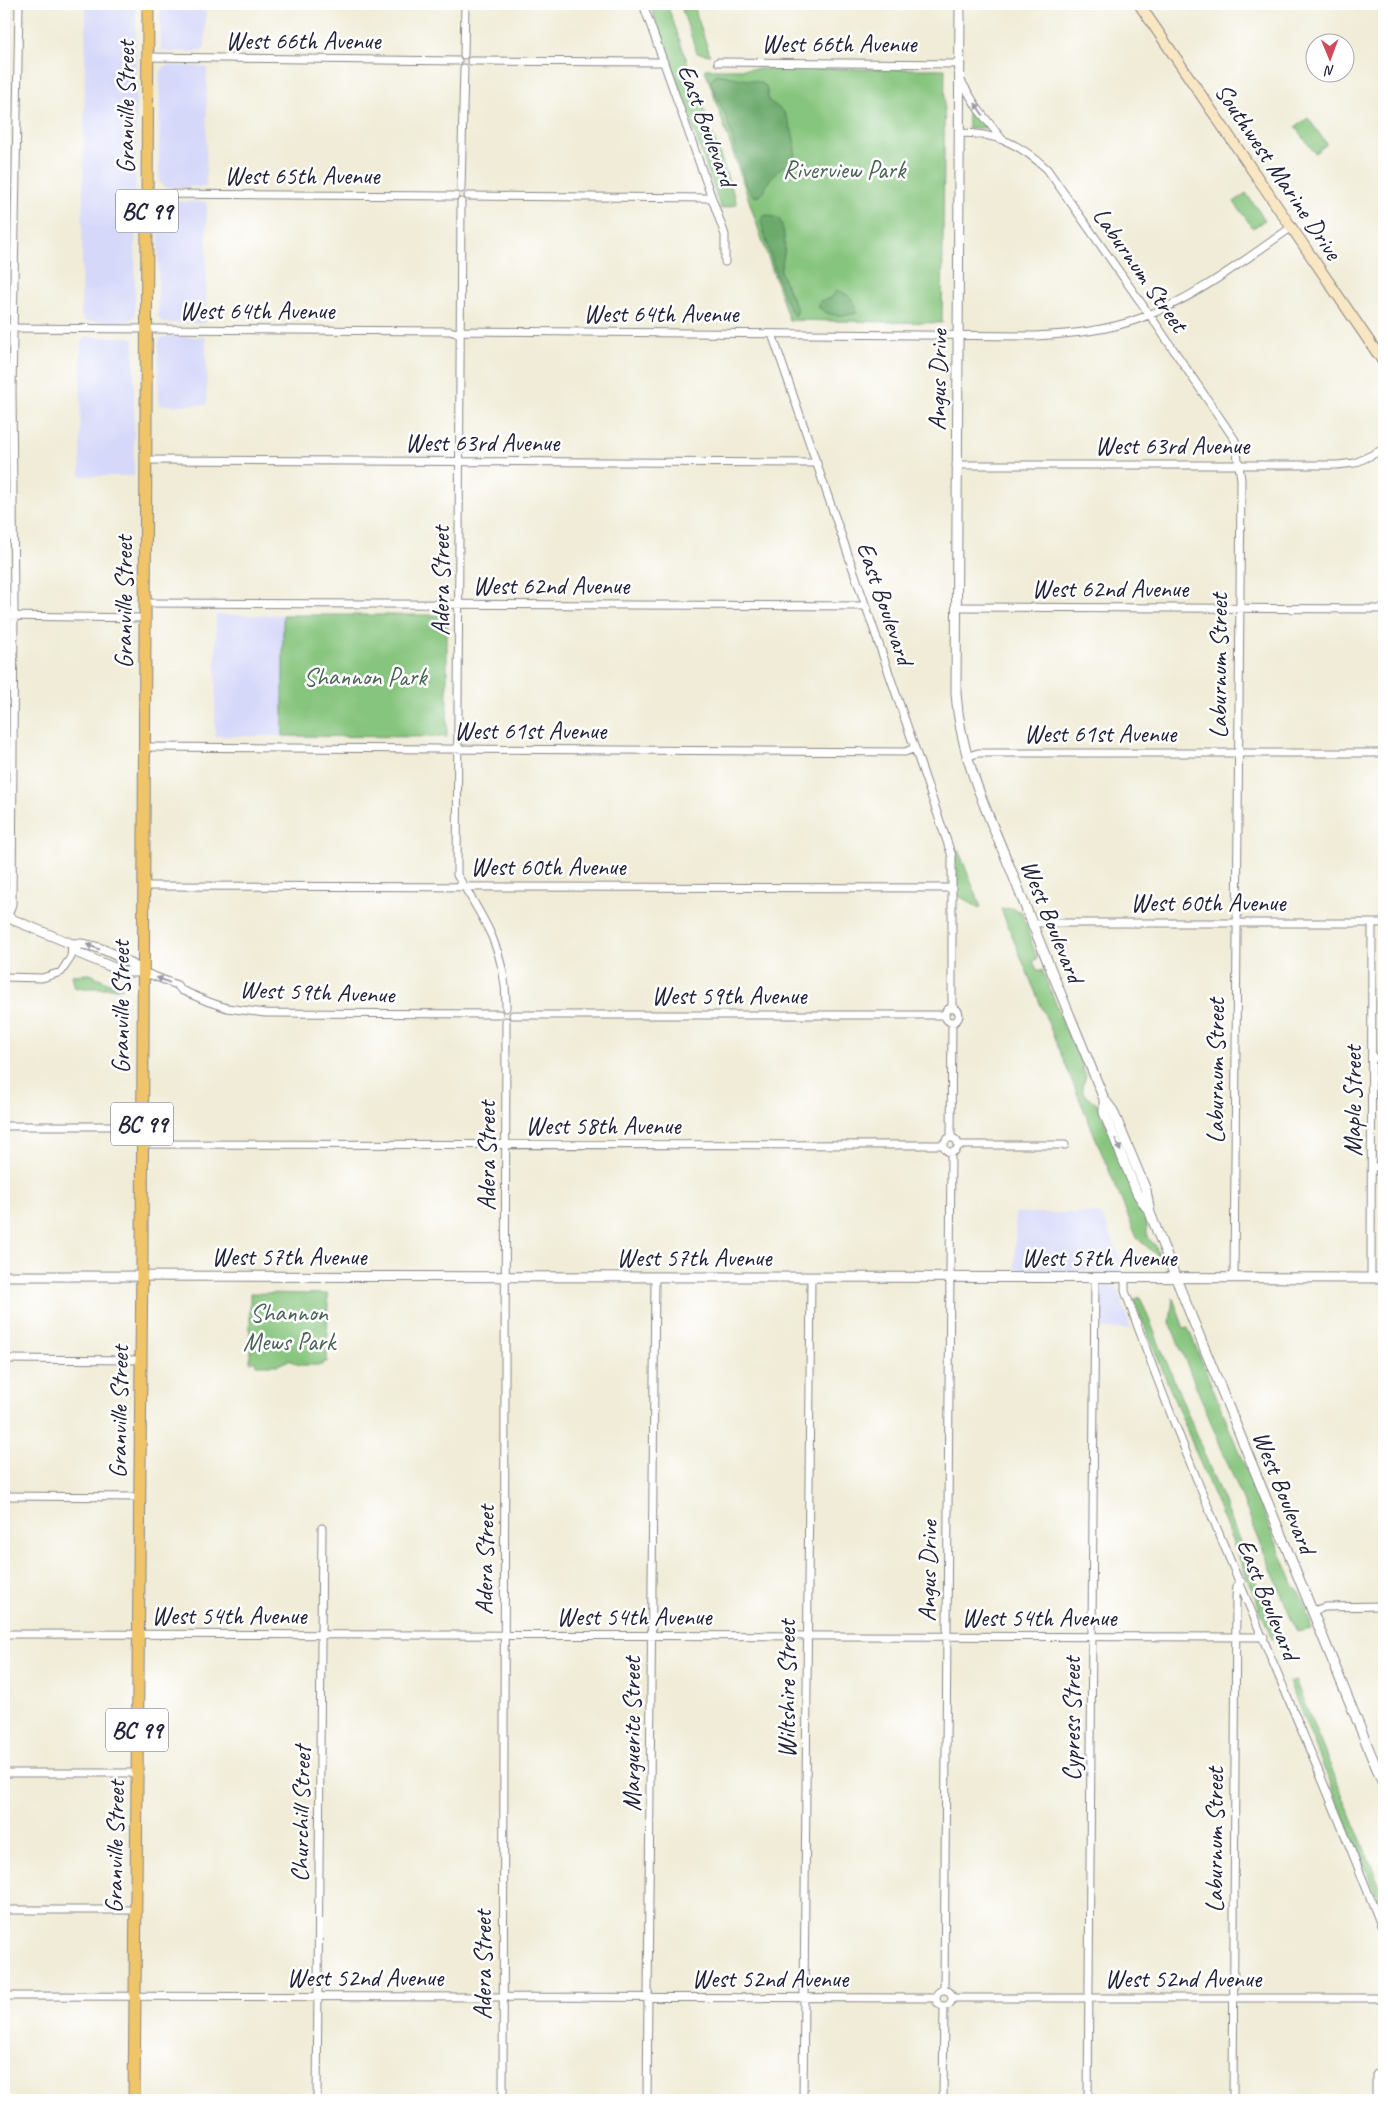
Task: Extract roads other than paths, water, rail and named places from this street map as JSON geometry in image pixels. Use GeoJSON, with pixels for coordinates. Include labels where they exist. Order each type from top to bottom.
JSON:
{"type":"FeatureCollection","features":[{"type":"Feature","properties":{"kind":"highway","name":"Granville Street"},"geometry":{"type":"LineString","coordinates":[[134,2100],[142,1276],[148,4]]}},
{"type":"Feature","properties":{"kind":"main road","name":"Southwest Marine Drive"},"geometry":{"type":"LineString","coordinates":[[1139,4],[1384,363]]}},
{"type":"Feature","properties":{"kind":"street"},"geometry":{"type":"LineString","coordinates":[[19,4],[13,328],[12,904],[6,916],[72,944],[78,953],[124,972],[143,972]]}},
{"type":"Feature","properties":{"kind":"street"},"geometry":{"type":"LineString","coordinates":[[464,55],[465,4]]}},
{"type":"Feature","properties":{"kind":"street","name":"East Boulevard"},"geometry":{"type":"LineString","coordinates":[[643,4],[725,234],[725,262]]}},
{"type":"Feature","properties":{"kind":"street","name":"Angus Drive"},"geometry":{"type":"LineString","coordinates":[[960,4],[956,607],[957,712],[966,757]]}},
{"type":"Feature","properties":{"kind":"street"},"geometry":{"type":"LineString","coordinates":[[464,55],[458,61],[460,66],[464,68]]}},
{"type":"Feature","properties":{"kind":"street"},"geometry":{"type":"LineString","coordinates":[[464,55],[469,56],[471,61]]}},
{"type":"Feature","properties":{"kind":"street","name":"West 66th Avenue"},"geometry":{"type":"LineString","coordinates":[[148,57],[458,61]]}},
{"type":"Feature","properties":{"kind":"street"},"geometry":{"type":"LineString","coordinates":[[471,61],[664,62]]}},
{"type":"Feature","properties":{"kind":"street"},"geometry":{"type":"LineString","coordinates":[[464,68],[469,66],[471,61]]}},
{"type":"Feature","properties":{"kind":"street","name":"West 66th Avenue"},"geometry":{"type":"LineString","coordinates":[[718,62],[960,64]]}},
{"type":"Feature","properties":{"kind":"street"},"geometry":{"type":"LineString","coordinates":[[464,68],[461,189],[455,196],[461,202],[466,200],[468,196]]}},
{"type":"Feature","properties":{"kind":"street","name":"Laburnum Street"},"geometry":{"type":"LineString","coordinates":[[960,78],[978,109],[1001,138]]}},
{"type":"Feature","properties":{"kind":"street","name":"Laburnum Street"},"geometry":{"type":"LineString","coordinates":[[959,133],[983,134],[1001,138],[1029,152],[1047,170],[1150,315],[1235,440],[1240,465],[1234,1278]]}},
{"type":"Feature","properties":{"kind":"street"},"geometry":{"type":"LineString","coordinates":[[461,189],[466,191],[468,196]]}},
{"type":"Feature","properties":{"kind":"street","name":"West 65th Avenue"},"geometry":{"type":"LineString","coordinates":[[148,194],[455,196]]}},
{"type":"Feature","properties":{"kind":"street"},"geometry":{"type":"LineString","coordinates":[[468,196],[712,198]]}},
{"type":"Feature","properties":{"kind":"street","name":"Adera Street"},"geometry":{"type":"LineString","coordinates":[[461,202],[457,875],[483,917],[498,950],[504,974],[506,1008]]}},
{"type":"Feature","properties":{"kind":"street","name":"West 64th Avenue"},"geometry":{"type":"LineString","coordinates":[[4,328],[772,334],[1066,334],[1113,326],[1150,315],[1213,281],[1292,227]]}},
{"type":"Feature","properties":{"kind":"street"},"geometry":{"type":"LineString","coordinates":[[450,331],[461,320]]}},
{"type":"Feature","properties":{"kind":"street","name":"East Boulevard"},"geometry":{"type":"LineString","coordinates":[[772,334],[952,856],[952,888]]}},
{"type":"Feature","properties":{"kind":"street","name":"West 63rd Avenue"},"geometry":{"type":"LineString","coordinates":[[956,465],[1355,463],[1384,449]]}},
{"type":"Feature","properties":{"kind":"street","name":"West 63rd Avenue"},"geometry":{"type":"LineString","coordinates":[[146,460],[817,463]]}},
{"type":"Feature","properties":{"kind":"street","name":"West 62nd Avenue"},"geometry":{"type":"LineString","coordinates":[[145,603],[866,606]]}},
{"type":"Feature","properties":{"kind":"street","name":"West 62nd Avenue"},"geometry":{"type":"LineString","coordinates":[[956,607],[1384,608]]}},
{"type":"Feature","properties":{"kind":"street"},"geometry":{"type":"LineString","coordinates":[[4,616],[145,618]]}},
{"type":"Feature","properties":{"kind":"street","name":"West 61st Avenue"},"geometry":{"type":"LineString","coordinates":[[145,747],[904,752],[915,748]]}},
{"type":"Feature","properties":{"kind":"street","name":"West 61st Avenue"},"geometry":{"type":"LineString","coordinates":[[966,757],[978,752],[1384,753]]}},
{"type":"Feature","properties":{"kind":"street","name":"West Boulevard"},"geometry":{"type":"LineString","coordinates":[[966,757],[1104,1099],[1113,1112],[1146,1190],[1150,1213],[1175,1277],[1384,1785]]}},
{"type":"Feature","properties":{"kind":"street","name":"West 60th Avenue"},"geometry":{"type":"LineString","coordinates":[[144,886],[952,888]]}},
{"type":"Feature","properties":{"kind":"street"},"geometry":{"type":"LineString","coordinates":[[952,888],[952,1009],[945,1015],[948,1021],[952,1022]]}},
{"type":"Feature","properties":{"kind":"street","name":"West 60th Avenue"},"geometry":{"type":"LineString","coordinates":[[1032,922],[1236,921],[1384,923]]}},
{"type":"Feature","properties":{"kind":"street","name":"Maple Street"},"geometry":{"type":"LineString","coordinates":[[1371,1278],[1372,923]]}},
{"type":"Feature","properties":{"kind":"street"},"geometry":{"type":"LineString","coordinates":[[4,977],[42,978],[61,972],[71,957],[72,944]]}},
{"type":"Feature","properties":{"kind":"street","name":"West 59th Avenue"},"geometry":{"type":"LineString","coordinates":[[143,972],[177,985],[181,990],[209,1002],[227,1008],[265,1013],[499,1014]]}},
{"type":"Feature","properties":{"kind":"street"},"geometry":{"type":"LineString","coordinates":[[506,1008],[510,1009],[512,1015],[510,1020],[506,1021],[500,1018],[499,1014],[502,1009],[506,1008]]}},
{"type":"Feature","properties":{"kind":"street"},"geometry":{"type":"LineString","coordinates":[[951,1137],[952,1022],[959,1016],[958,1012],[952,1009]]}},
{"type":"Feature","properties":{"kind":"street","name":"West 59th Avenue"},"geometry":{"type":"LineString","coordinates":[[512,1015],[945,1015]]}},
{"type":"Feature","properties":{"kind":"street","name":"Adera Street"},"geometry":{"type":"LineString","coordinates":[[503,2100],[506,1021]]}},
{"type":"Feature","properties":{"kind":"street"},"geometry":{"type":"LineString","coordinates":[[1373,1058],[1384,1058]]}},
{"type":"Feature","properties":{"kind":"street"},"geometry":{"type":"LineString","coordinates":[[4,1126],[142,1126]]}},
{"type":"Feature","properties":{"kind":"street"},"geometry":{"type":"LineString","coordinates":[[951,1137],[946,1140],[944,1145],[946,1150],[951,1152],[956,1150],[959,1145]]}},
{"type":"Feature","properties":{"kind":"street"},"geometry":{"type":"LineString","coordinates":[[951,1137],[957,1140],[959,1145]]}},
{"type":"Feature","properties":{"kind":"street","name":"West 58th Avenue"},"geometry":{"type":"LineString","coordinates":[[142,1144],[944,1145]]}},
{"type":"Feature","properties":{"kind":"street"},"geometry":{"type":"LineString","coordinates":[[959,1145],[1065,1145]]}},
{"type":"Feature","properties":{"kind":"street","name":"Angus Drive"},"geometry":{"type":"LineString","coordinates":[[944,1990],[951,1152]]}},
{"type":"Feature","properties":{"kind":"street"},"geometry":{"type":"LineString","coordinates":[[1372,1167],[1384,1167]]}},
{"type":"Feature","properties":{"kind":"street","name":"West 57th Avenue"},"geometry":{"type":"LineString","coordinates":[[4,1276],[1384,1278]]}},
{"type":"Feature","properties":{"kind":"street","name":"Marguerite Street"},"geometry":{"type":"LineString","coordinates":[[647,2100],[655,1277]]}},
{"type":"Feature","properties":{"kind":"street","name":"Wiltshire Street"},"geometry":{"type":"LineString","coordinates":[[804,2100],[811,1277]]}},
{"type":"Feature","properties":{"kind":"street","name":"Cypress Street"},"geometry":{"type":"LineString","coordinates":[[1088,2100],[1095,1278]]}},
{"type":"Feature","properties":{"kind":"street","name":"East Boulevard"},"geometry":{"type":"LineString","coordinates":[[1125,1278],[1125,1292],[1174,1420],[1384,1933]]}},
{"type":"Feature","properties":{"kind":"street"},"geometry":{"type":"LineString","coordinates":[[4,1359],[141,1360]]}},
{"type":"Feature","properties":{"kind":"street"},"geometry":{"type":"LineString","coordinates":[[4,1496],[139,1497]]}},
{"type":"Feature","properties":{"kind":"street","name":"Churchill Street"},"geometry":{"type":"LineString","coordinates":[[317,2100],[322,1528]]}},
{"type":"Feature","properties":{"kind":"street","name":"Laburnum Street"},"geometry":{"type":"LineString","coordinates":[[1233,2100],[1236,1586],[1241,1581]]}},
{"type":"Feature","properties":{"kind":"street"},"geometry":{"type":"LineString","coordinates":[[1313,1611],[1325,1607],[1384,1606]]}},
{"type":"Feature","properties":{"kind":"street","name":"West 54th Avenue"},"geometry":{"type":"LineString","coordinates":[[4,1634],[1264,1637]]}},
{"type":"Feature","properties":{"kind":"street"},"geometry":{"type":"LineString","coordinates":[[4,1773],[137,1773]]}},
{"type":"Feature","properties":{"kind":"street"},"geometry":{"type":"LineString","coordinates":[[4,1910],[136,1910]]}},
{"type":"Feature","properties":{"kind":"street"},"geometry":{"type":"LineString","coordinates":[[944,1990],[950,1992],[952,1998],[949,2004],[944,2006],[939,2004],[936,1998],[938,1992],[944,1990]]}},
{"type":"Feature","properties":{"kind":"street","name":"West 52nd Avenue"},"geometry":{"type":"LineString","coordinates":[[4,1996],[936,1998]]}},
{"type":"Feature","properties":{"kind":"street","name":"West 52nd Avenue"},"geometry":{"type":"LineString","coordinates":[[952,1998],[1384,1998]]}},
{"type":"Feature","properties":{"kind":"street"},"geometry":{"type":"LineString","coordinates":[[943,2100],[944,2006]]}},
{"type":"Feature","properties":{"kind":"street"},"geometry":{"type":"LineString","coordinates":[[1376,2100],[1376,2075],[1384,2067]]}},
{"type":"Feature","properties":{"kind":"park label","name":"Riverview Park"},"geometry":{"type":"Point","coordinates":[844,169]}},
{"type":"Feature","properties":{"kind":"park label","name":"Shannon Park"},"geometry":{"type":"Point","coordinates":[365,676]}},
{"type":"Feature","properties":{"kind":"park label","name":"Shannon Mews Park"},"geometry":{"type":"Point","coordinates":[289,1326]}}]}
